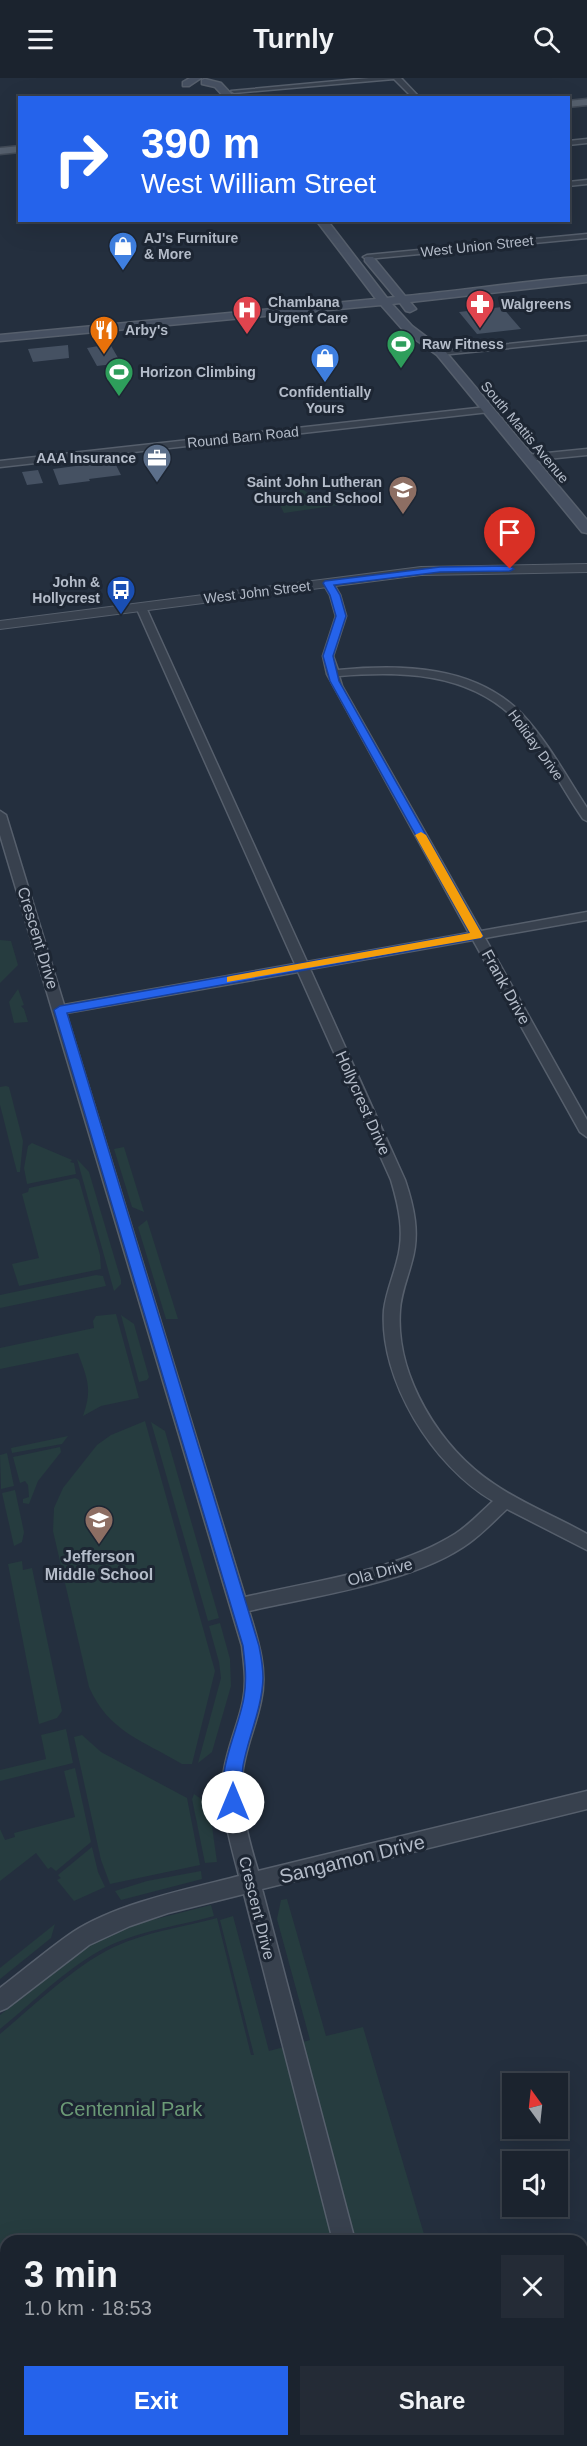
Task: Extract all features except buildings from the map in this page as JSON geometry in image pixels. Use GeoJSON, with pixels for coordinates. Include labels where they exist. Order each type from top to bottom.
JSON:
{"type":"FeatureCollection","features":[{"type":"Feature","properties":{"kind":"main road"},"geometry":{"type":"LineString","coordinates":[[224,78],[235,95]]}},
{"type":"Feature","properties":{"kind":"main road"},"geometry":{"type":"LineString","coordinates":[[186,84],[202,79],[235,95]]}},
{"type":"Feature","properties":{"kind":"main road"},"geometry":{"type":"LineString","coordinates":[[202,79],[217,96]]}},
{"type":"Feature","properties":{"kind":"main road"},"geometry":{"type":"LineString","coordinates":[[570,104],[587,102]]}},
{"type":"Feature","properties":{"kind":"main road"},"geometry":{"type":"LineString","coordinates":[[0,150],[18,149]]}},
{"type":"Feature","properties":{"kind":"main road","name":"South Mattis Avenue"},"geometry":{"type":"LineString","coordinates":[[323,222],[383,299],[423,344],[441,353]]}},
{"type":"Feature","properties":{"kind":"main road","name":"South Mattis Avenue"},"geometry":{"type":"LineString","coordinates":[[365,254],[438,343],[441,353],[486,410],[587,529]]}},
{"type":"Feature","properties":{"kind":"main road"},"geometry":{"type":"LineString","coordinates":[[74,330],[87,326],[196,315],[471,294],[522,285],[587,279]]}},
{"type":"Feature","properties":{"kind":"main road"},"geometry":{"type":"LineString","coordinates":[[0,338],[74,330],[109,330],[383,299]]}},
{"type":"Feature","properties":{"kind":"main road"},"geometry":{"type":"LineString","coordinates":[[182,310],[196,315]]}},
{"type":"Feature","properties":{"kind":"street"},"geometry":{"type":"LineString","coordinates":[[235,95],[395,78],[415,96]]}},
{"type":"Feature","properties":{"kind":"street"},"geometry":{"type":"LineString","coordinates":[[570,143],[587,141]]}},
{"type":"Feature","properties":{"kind":"street"},"geometry":{"type":"LineString","coordinates":[[570,184],[587,182]]}},
{"type":"Feature","properties":{"kind":"street","name":"West Union Street"},"geometry":{"type":"LineString","coordinates":[[365,254],[587,236]]}},
{"type":"Feature","properties":{"kind":"street"},"geometry":{"type":"LineString","coordinates":[[441,353],[587,338]]}},
{"type":"Feature","properties":{"kind":"street","name":"Round Barn Road"},"geometry":{"type":"LineString","coordinates":[[0,464],[486,410]]}},
{"type":"Feature","properties":{"kind":"street"},"geometry":{"type":"LineString","coordinates":[[528,458],[587,452]]}},
{"type":"Feature","properties":{"kind":"street","name":"West John Street"},"geometry":{"type":"LineString","coordinates":[[0,625],[450,569],[587,568]]}},
{"type":"Feature","properties":{"kind":"street","name":"Frank Drive"},"geometry":{"type":"LineString","coordinates":[[328,583],[335,595],[341,616],[328,656],[332,674],[587,1132]]}},
{"type":"Feature","properties":{"kind":"street","name":"Hollycrest Drive"},"geometry":{"type":"LineString","coordinates":[[141,607],[398,1180],[406,1206],[409,1240],[391,1311],[395,1348],[406,1386],[422,1419],[446,1454],[462,1470],[505,1500],[564,1528],[587,1543]]}},
{"type":"Feature","properties":{"kind":"street","name":"Holiday Drive"},"geometry":{"type":"LineString","coordinates":[[332,674],[380,670],[415,672],[450,678],[494,696],[508,707],[529,730],[587,817]]}},
{"type":"Feature","properties":{"kind":"street","name":"Crescent Drive"},"geometry":{"type":"LineString","coordinates":[[0,816],[251,1646],[255,1677],[252,1700],[237,1751],[233,1776],[233,1802],[250,1885],[342,2235]]}},
{"type":"Feature","properties":{"kind":"street"},"geometry":{"type":"LineString","coordinates":[[60,1010],[587,916]]}},
{"type":"Feature","properties":{"kind":"street","name":"Ola Drive"},"geometry":{"type":"LineString","coordinates":[[238,1606],[392,1570],[423,1560],[462,1538],[505,1500]]}},
{"type":"Feature","properties":{"kind":"street","name":"Sangamon Drive"},"geometry":{"type":"LineString","coordinates":[[0,2001],[82,1938],[101,1928],[168,1903],[250,1885],[587,1800]]}},
{"type":"Feature","properties":{"kind":"green space"},"geometry":{"type":"Polygon","coordinates":[[[302,489],[310,494],[339,493],[346,504],[284,513],[276,497],[302,489]]]}},
{"type":"Feature","properties":{"kind":"green space"},"geometry":{"type":"Polygon","coordinates":[[[0,940],[11,941],[18,965],[0,983],[0,940]]]}},
{"type":"Feature","properties":{"kind":"green space"},"geometry":{"type":"Polygon","coordinates":[[[18,989],[24,1005],[21,1006],[28,1022],[14,1023],[9,1002],[18,989]]]}},
{"type":"Feature","properties":{"kind":"green space"},"geometry":{"type":"Polygon","coordinates":[[[0,1087],[9,1087],[23,1141],[20,1172],[17,1172],[0,1105],[0,1087]]]}},
{"type":"Feature","properties":{"kind":"green space"},"geometry":{"type":"Polygon","coordinates":[[[32,1143],[72,1160],[70,1162],[74,1163],[76,1174],[27,1184],[24,1168],[28,1146],[32,1143]]]}},
{"type":"Feature","properties":{"kind":"green space"},"geometry":{"type":"Polygon","coordinates":[[[124,1147],[144,1212],[132,1207],[114,1149],[124,1147]]]}},
{"type":"Feature","properties":{"kind":"green space"},"geometry":{"type":"Polygon","coordinates":[[[77,1159],[89,1172],[121,1280],[121,1284],[114,1291],[77,1159]]]}},
{"type":"Feature","properties":{"kind":"green space"},"geometry":{"type":"Polygon","coordinates":[[[75,1178],[79,1180],[100,1255],[101,1269],[19,1286],[12,1264],[39,1258],[22,1194],[28,1192],[29,1188],[75,1178]]]}},
{"type":"Feature","properties":{"kind":"green space"},"geometry":{"type":"Polygon","coordinates":[[[147,1220],[178,1319],[166,1319],[138,1227],[147,1220]]]}},
{"type":"Feature","properties":{"kind":"green space"},"geometry":{"type":"Polygon","coordinates":[[[96,1275],[103,1276],[106,1286],[0,1308],[0,1295],[96,1275]]]}},
{"type":"Feature","properties":{"kind":"green space"},"geometry":{"type":"Polygon","coordinates":[[[116,1314],[139,1398],[101,1406],[83,1416],[88,1391],[78,1353],[0,1369],[0,1348],[94,1328],[93,1321],[96,1316],[116,1314]]]}},
{"type":"Feature","properties":{"kind":"green space"},"geometry":{"type":"Polygon","coordinates":[[[121,1315],[134,1324],[149,1377],[147,1380],[139,1382],[121,1315]]]}},
{"type":"Feature","properties":{"kind":"green space"},"geometry":{"type":"Polygon","coordinates":[[[145,1421],[215,1671],[192,1764],[182,1764],[140,1741],[117,1725],[97,1702],[89,1687],[53,1531],[54,1508],[63,1488],[97,1445],[111,1435],[145,1421]]]}},
{"type":"Feature","properties":{"kind":"green space"},"geometry":{"type":"Polygon","coordinates":[[[151,1422],[165,1431],[219,1618],[208,1621],[151,1422]]]}},
{"type":"Feature","properties":{"kind":"green space"},"geometry":{"type":"Polygon","coordinates":[[[68,1436],[62,1444],[12,1453],[11,1448],[68,1436]]]}},
{"type":"Feature","properties":{"kind":"green space"},"geometry":{"type":"Polygon","coordinates":[[[60,1447],[61,1452],[38,1481],[29,1504],[23,1503],[23,1499],[29,1497],[28,1485],[25,1481],[20,1483],[13,1457],[60,1447]]]}},
{"type":"Feature","properties":{"kind":"green space"},"geometry":{"type":"Polygon","coordinates":[[[7,1453],[14,1486],[1,1489],[0,1455],[7,1453]]]}},
{"type":"Feature","properties":{"kind":"green space"},"geometry":{"type":"Polygon","coordinates":[[[15,1490],[24,1532],[22,1542],[14,1546],[2,1493],[15,1490]]]}},
{"type":"Feature","properties":{"kind":"green space"},"geometry":{"type":"Polygon","coordinates":[[[22,1561],[23,1570],[32,1568],[62,1711],[57,1718],[39,1724],[8,1564],[22,1561]]]}},
{"type":"Feature","properties":{"kind":"green space"},"geometry":{"type":"Polygon","coordinates":[[[220,1623],[230,1659],[231,1686],[212,1752],[198,1763],[221,1678],[209,1626],[220,1623]]]}},
{"type":"Feature","properties":{"kind":"green space"},"geometry":{"type":"Polygon","coordinates":[[[66,1729],[73,1763],[0,1781],[0,1770],[46,1759],[41,1735],[66,1729]]]}},
{"type":"Feature","properties":{"kind":"green space"},"geometry":{"type":"Polygon","coordinates":[[[82,1735],[101,1752],[187,1798],[200,1865],[110,1884],[101,1860],[74,1737],[82,1735]]]}},
{"type":"Feature","properties":{"kind":"green space"},"geometry":{"type":"Polygon","coordinates":[[[75,1768],[91,1842],[56,1871],[51,1867],[48,1869],[36,1853],[0,1881],[0,1829],[5,1840],[15,1837],[14,1833],[75,1817],[64,1771],[75,1768]]]}},
{"type":"Feature","properties":{"kind":"green space"},"geometry":{"type":"Polygon","coordinates":[[[194,1794],[204,1801],[210,1812],[217,1862],[205,1863],[192,1799],[194,1794]]]}},
{"type":"Feature","properties":{"kind":"green space"},"geometry":{"type":"Polygon","coordinates":[[[92,1847],[98,1872],[105,1887],[74,1901],[57,1880],[61,1878],[58,1875],[92,1847]]]}},
{"type":"Feature","properties":{"kind":"green space"},"geometry":{"type":"Polygon","coordinates":[[[201,1871],[202,1879],[121,1900],[115,1891],[147,1881],[201,1871]]]}},
{"type":"Feature","properties":{"kind":"green space","name":"Centennial Park"},"geometry":{"type":"Polygon","coordinates":[[[287,1899],[326,2036],[363,2027],[424,2235],[0,2235],[0,2034],[70,1975],[99,1955],[126,1942],[217,1918],[251,2055],[254,2055],[220,1920],[233,1916],[269,2051],[310,2040],[277,1919],[281,1900],[287,1899]]]}},
{"type":"Feature","properties":{"kind":"green space"},"geometry":{"type":"Polygon","coordinates":[[[211,1905],[214,1916],[139,1935],[99,1951],[55,1982],[0,2029],[0,2015],[94,1942],[140,1923],[211,1905]]]}},
{"type":"Feature","properties":{"kind":"green space"},"geometry":{"type":"Polygon","coordinates":[[[55,1924],[51,1938],[0,1979],[0,1968],[55,1924]]]}},
{"type":"Feature","properties":{"kind":"slow traffic"},"geometry":{"type":"LineString","coordinates":[[231,979],[477,936],[421,835]]}},
{"type":"Feature","properties":{"kind":"place","name":"AJ's Furniture & More"},"geometry":{"type":"Point","coordinates":[123,272]}},
{"type":"Feature","properties":{"kind":"place","name":"Walgreens"},"geometry":{"type":"Point","coordinates":[480,330]}},
{"type":"Feature","properties":{"kind":"place","name":"Chambana Urgent Care"},"geometry":{"type":"Point","coordinates":[247,336]}},
{"type":"Feature","properties":{"kind":"place","name":"Arby's"},"geometry":{"type":"Point","coordinates":[104,356]}},
{"type":"Feature","properties":{"kind":"place","name":"Raw Fitness"},"geometry":{"type":"Point","coordinates":[401,370]}},
{"type":"Feature","properties":{"kind":"place","name":"Confidentially Yours"},"geometry":{"type":"Point","coordinates":[325,384]}},
{"type":"Feature","properties":{"kind":"place","name":"Horizon Climbing"},"geometry":{"type":"Point","coordinates":[119,398]}},
{"type":"Feature","properties":{"kind":"place","name":"AAA Insurance"},"geometry":{"type":"Point","coordinates":[157,484]}},
{"type":"Feature","properties":{"kind":"place","name":"Saint John Lutheran Church and School"},"geometry":{"type":"Point","coordinates":[403,516]}},
{"type":"Feature","properties":{"kind":"place","name":"John & Hollycrest"},"geometry":{"type":"Point","coordinates":[121,616]}},
{"type":"Feature","properties":{"kind":"place","name":"Jefferson Middle School"},"geometry":{"type":"Point","coordinates":[99,1546]}},
{"type":"Feature","properties":{"kind":"route"},"geometry":{"type":"LineString","coordinates":[[233,1802],[233,1776],[237,1751],[252,1700],[255,1677],[251,1646],[60,1010],[477,936],[334,681],[328,656],[329,647],[341,616],[335,595],[328,583],[440,569],[510,569]]}}]}
